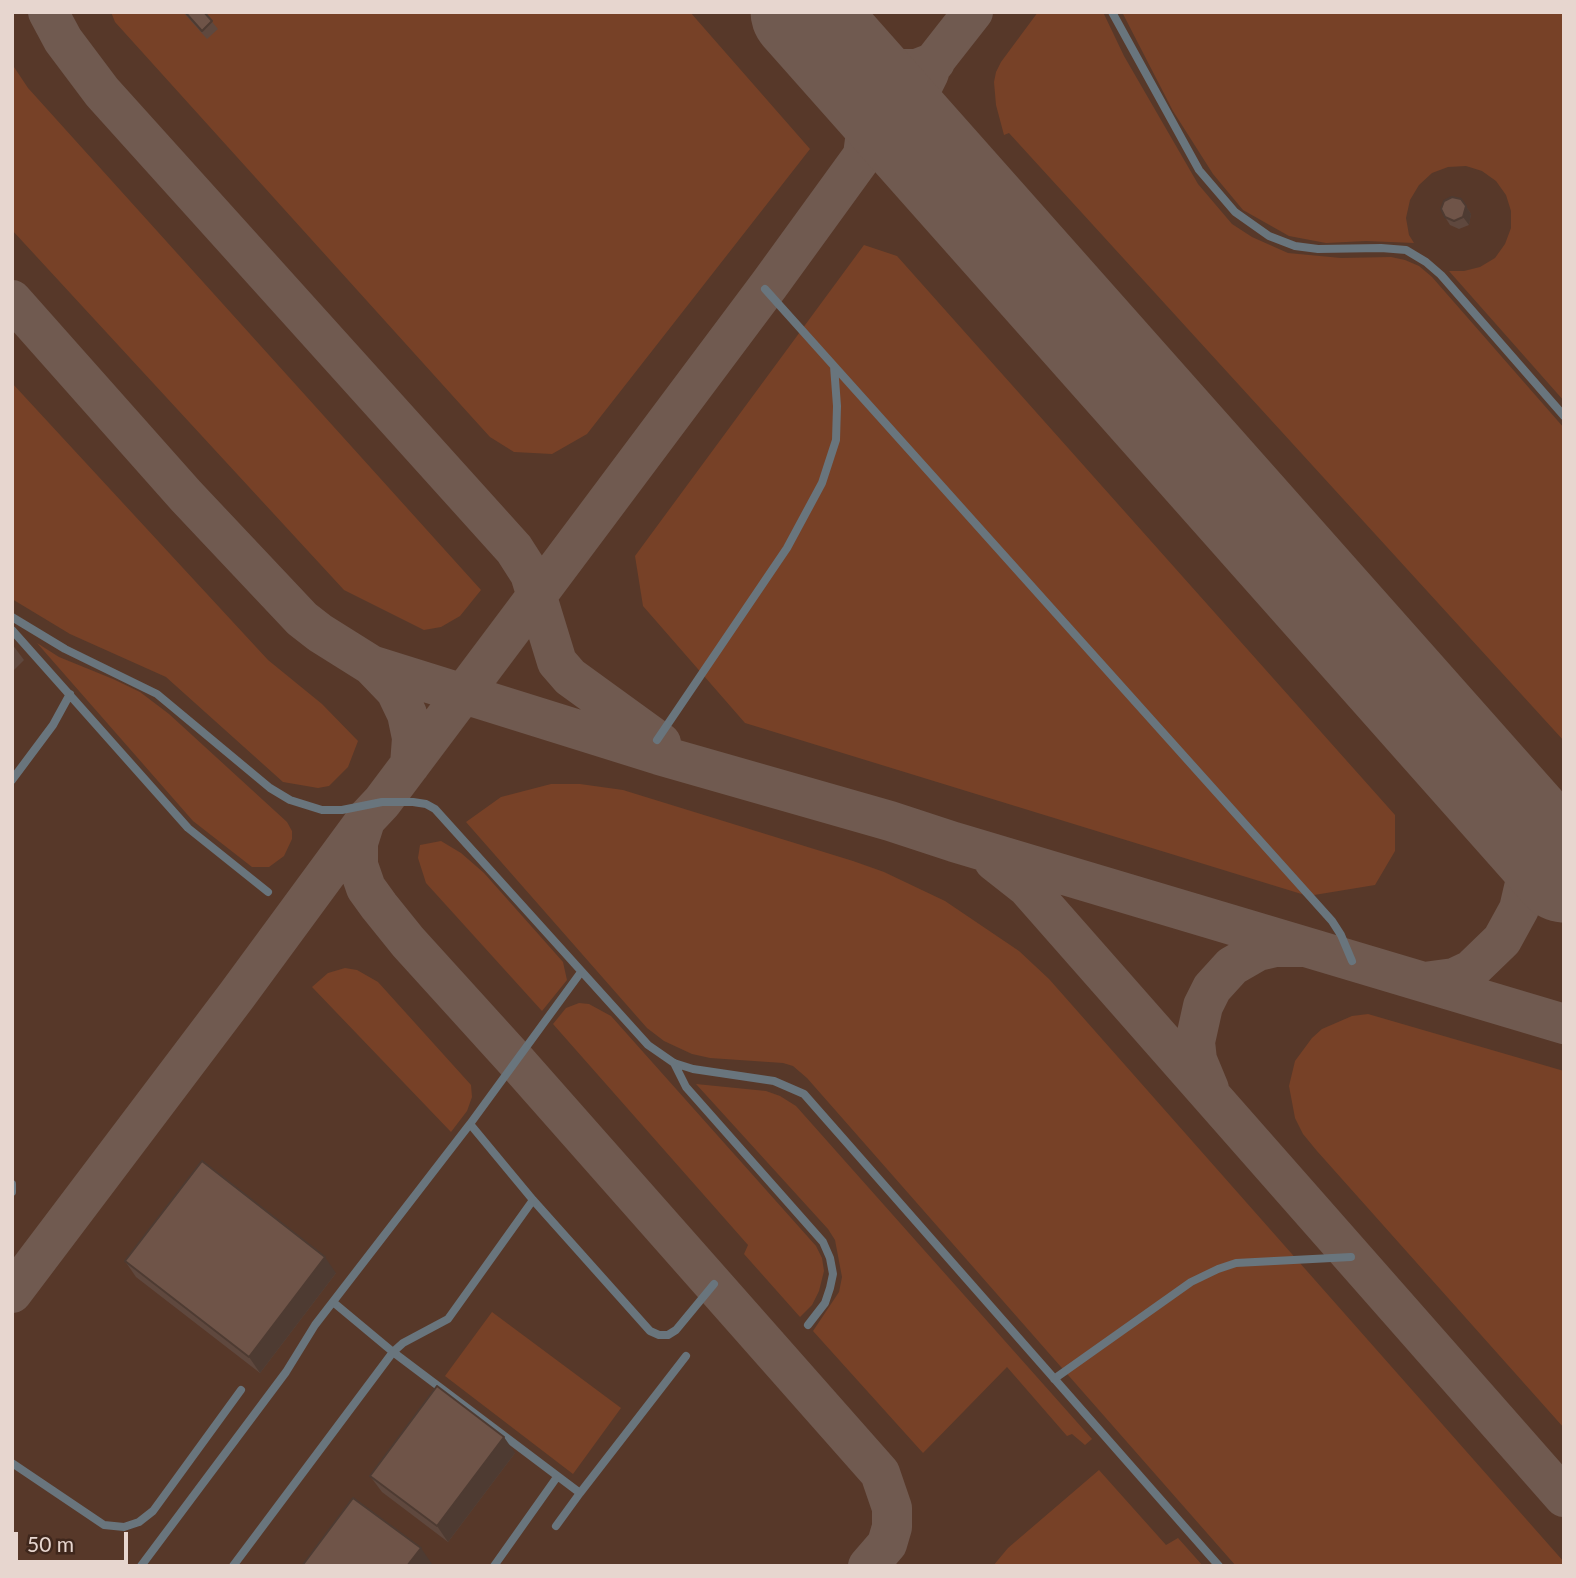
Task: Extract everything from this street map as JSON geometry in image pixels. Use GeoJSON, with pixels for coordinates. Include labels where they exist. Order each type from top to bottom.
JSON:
{"type":"FeatureCollection","features":[{"type":"Feature","properties":{"kind":"lane"},"geometry":{"type":"LineString","coordinates":[[1112,12],[1199,170],[1235,212],[1269,236],[1295,246],[1318,249],[1406,250],[1426,262],[1441,275],[1564,416]]}},
{"type":"Feature","properties":{"kind":"lane"},"geometry":{"type":"LineString","coordinates":[[765,289],[1332,921],[1352,961]]}},
{"type":"Feature","properties":{"kind":"lane"},"geometry":{"type":"LineString","coordinates":[[657,740],[787,548],[822,484],[836,440],[834,366]]}},
{"type":"Feature","properties":{"kind":"lane"},"geometry":{"type":"LineString","coordinates":[[12,617],[65,649],[157,694],[270,788],[290,800],[322,810],[342,810],[382,802],[413,802],[435,809],[648,1045],[674,1063],[693,1069],[774,1081],[804,1094],[1219,1566]]}},
{"type":"Feature","properties":{"kind":"lane"},"geometry":{"type":"LineString","coordinates":[[12,630],[188,828],[268,892]]}},
{"type":"Feature","properties":{"kind":"lane"},"geometry":{"type":"LineString","coordinates":[[12,780],[53,725],[70,694]]}},
{"type":"Feature","properties":{"kind":"lane"},"geometry":{"type":"LineString","coordinates":[[141,1566],[286,1372],[315,1325],[470,1124],[582,972]]}},
{"type":"Feature","properties":{"kind":"lane"},"geometry":{"type":"LineString","coordinates":[[674,1063],[686,1087],[823,1242],[833,1273],[825,1303],[808,1325]]}},
{"type":"Feature","properties":{"kind":"lane"},"geometry":{"type":"LineString","coordinates":[[470,1124],[533,1200],[650,1331],[668,1335],[677,1330],[714,1284]]}},
{"type":"Feature","properties":{"kind":"lane"},"geometry":{"type":"LineString","coordinates":[[12,1184],[12,1192]]}},
{"type":"Feature","properties":{"kind":"lane"},"geometry":{"type":"LineString","coordinates":[[233,1566],[393,1352],[403,1343],[448,1318],[533,1200]]}},
{"type":"Feature","properties":{"kind":"lane"},"geometry":{"type":"LineString","coordinates":[[1054,1380],[1191,1282],[1218,1269],[1236,1263],[1351,1257]]}},
{"type":"Feature","properties":{"kind":"lane"},"geometry":{"type":"LineString","coordinates":[[333,1302],[393,1352],[580,1493]]}},
{"type":"Feature","properties":{"kind":"lane"},"geometry":{"type":"LineString","coordinates":[[556,1526],[686,1356]]}},
{"type":"Feature","properties":{"kind":"lane"},"geometry":{"type":"LineString","coordinates":[[12,1463],[104,1525],[124,1527],[139,1522],[153,1511],[241,1390]]}},
{"type":"Feature","properties":{"kind":"lane"},"geometry":{"type":"LineString","coordinates":[[494,1566],[557,1477]]}},
{"type":"Feature","properties":{"kind":"shaded area"},"geometry":{"type":"Polygon","coordinates":[[[12,12],[1564,12],[1564,1566],[12,1566],[12,12]]]}},
{"type":"Feature","properties":{"kind":"shaded area"},"geometry":{"type":"Polygon","coordinates":[[[111,12],[690,12],[810,149],[587,434],[552,454],[514,452],[490,437],[115,22],[111,12]]]}},
{"type":"Feature","properties":{"kind":"shaded area"},"geometry":{"type":"Polygon","coordinates":[[[1038,12],[1103,12],[1124,56],[1198,184],[1232,224],[1252,237],[1288,253],[1341,258],[1391,257],[1419,266],[1432,277],[1564,428],[1564,741],[1009,133],[1004,135],[996,105],[996,72],[1038,12]]]}},
{"type":"Feature","properties":{"kind":"shaded area"},"geometry":{"type":"Polygon","coordinates":[[[1122,12],[1564,12],[1564,401],[1449,271],[1480,267],[1495,258],[1505,244],[1511,228],[1511,211],[1506,195],[1496,181],[1482,171],[1466,166],[1448,167],[1432,173],[1419,185],[1410,200],[1406,218],[1409,235],[1414,243],[1326,243],[1289,236],[1243,210],[1213,174],[1173,111],[1122,12]]]}},
{"type":"Feature","properties":{"kind":"shaded area"},"geometry":{"type":"Polygon","coordinates":[[[12,64],[28,88],[481,590],[460,616],[441,627],[424,630],[344,590],[12,230],[12,64]]]}},
{"type":"Feature","properties":{"kind":"shaded area"},"geometry":{"type":"Polygon","coordinates":[[[864,245],[897,256],[1395,815],[1395,851],[1375,885],[1308,896],[745,723],[643,606],[635,556],[864,245]]]}},
{"type":"Feature","properties":{"kind":"shaded area"},"geometry":{"type":"Polygon","coordinates":[[[12,383],[268,660],[322,704],[358,741],[348,767],[329,786],[318,788],[283,782],[166,677],[70,634],[12,599],[12,383]]]}},
{"type":"Feature","properties":{"kind":"shaded area"},"geometry":{"type":"Polygon","coordinates":[[[37,643],[59,657],[140,692],[169,714],[287,822],[292,831],[292,839],[284,856],[269,867],[252,867],[193,821],[37,643]]]}},
{"type":"Feature","properties":{"kind":"shaded area"},"geometry":{"type":"Polygon","coordinates":[[[551,784],[580,784],[623,790],[884,872],[945,901],[1019,951],[1049,979],[1564,1562],[1564,1566],[1236,1566],[807,1078],[793,1066],[783,1063],[710,1058],[692,1054],[664,1041],[647,1028],[466,822],[501,797],[551,784]]]}},
{"type":"Feature","properties":{"kind":"shaded area"},"geometry":{"type":"Polygon","coordinates":[[[441,841],[461,853],[484,873],[563,962],[567,980],[542,1011],[426,883],[418,858],[420,845],[441,841]]]}},
{"type":"Feature","properties":{"kind":"shaded area"},"geometry":{"type":"Polygon","coordinates":[[[345,968],[357,970],[378,982],[471,1085],[472,1097],[467,1111],[451,1132],[312,987],[328,973],[345,968]]]}},
{"type":"Feature","properties":{"kind":"shaded area"},"geometry":{"type":"Polygon","coordinates":[[[579,1003],[589,1004],[611,1016],[816,1246],[824,1271],[812,1305],[800,1317],[744,1254],[748,1245],[553,1024],[566,1008],[579,1003]]]}},
{"type":"Feature","properties":{"kind":"shaded area"},"geometry":{"type":"Polygon","coordinates":[[[1368,1014],[1564,1071],[1564,1428],[1317,1151],[1303,1134],[1295,1118],[1289,1086],[1295,1061],[1322,1029],[1352,1016],[1368,1014]]]}},
{"type":"Feature","properties":{"kind":"shaded area"},"geometry":{"type":"Polygon","coordinates":[[[696,1084],[766,1091],[796,1106],[1092,1439],[1085,1445],[1072,1434],[1067,1436],[1007,1367],[923,1453],[813,1331],[839,1292],[842,1277],[835,1240],[696,1084]]]}},
{"type":"Feature","properties":{"kind":"shaded area"},"geometry":{"type":"Polygon","coordinates":[[[492,1312],[621,1408],[573,1474],[445,1376],[492,1312]]]}},
{"type":"Feature","properties":{"kind":"shaded area"},"geometry":{"type":"Polygon","coordinates":[[[1099,1470],[1166,1545],[1178,1538],[1203,1566],[993,1566],[1008,1548],[1099,1470]]]}},
{"type":"Feature","properties":{"kind":"building"},"geometry":{"type":"Polygon","coordinates":[[[185,12],[204,12],[212,21],[202,31],[185,12]]]}},
{"type":"Feature","properties":{"kind":"building"},"geometry":{"type":"Polygon","coordinates":[[[1452,197],[1461,199],[1466,206],[1463,217],[1454,221],[1445,217],[1441,209],[1444,201],[1452,197]]]}},
{"type":"Feature","properties":{"kind":"building"},"geometry":{"type":"Polygon","coordinates":[[[202,1161],[325,1257],[249,1357],[125,1261],[202,1161]]]}},
{"type":"Feature","properties":{"kind":"building"},"geometry":{"type":"Polygon","coordinates":[[[437,1386],[504,1437],[437,1526],[370,1476],[437,1386]]]}},
{"type":"Feature","properties":{"kind":"building"},"geometry":{"type":"Polygon","coordinates":[[[353,1498],[421,1548],[407,1566],[302,1566],[353,1498]]]}},
{"type":"Feature","properties":{"kind":"building"},"geometry":{"type":"Polygon","coordinates":[[[12,1558],[22,1566],[12,1566],[12,1558]]]}},
{"type":"Feature","properties":{"kind":"taxiway"},"geometry":{"type":"LineString","coordinates":[[48,12],[63,40],[102,92],[514,549],[530,574],[557,662],[570,677],[661,743]]}},
{"type":"Feature","properties":{"kind":"taxiway"},"geometry":{"type":"LineString","coordinates":[[12,1293],[769,285],[893,114],[973,12]]}},
{"type":"Feature","properties":{"kind":"taxiway"},"geometry":{"type":"LineString","coordinates":[[833,47],[848,56],[885,69],[917,69],[935,62]]}},
{"type":"Feature","properties":{"kind":"taxiway"},"geometry":{"type":"LineString","coordinates":[[851,67],[865,105],[867,125],[863,155]]}},
{"type":"Feature","properties":{"kind":"taxiway"},"geometry":{"type":"LineString","coordinates":[[929,73],[919,93],[918,105],[922,131],[934,160]]}},
{"type":"Feature","properties":{"kind":"taxiway"},"geometry":{"type":"LineString","coordinates":[[12,300],[186,496],[302,619],[371,665],[659,755],[890,821],[1564,1024]]}},
{"type":"Feature","properties":{"kind":"taxiway"},"geometry":{"type":"LineString","coordinates":[[371,665],[396,691],[407,714],[412,738],[410,765]]}},
{"type":"Feature","properties":{"kind":"taxiway"},"geometry":{"type":"LineString","coordinates":[[1424,982],[1454,978],[1471,970],[1502,940],[1519,909],[1526,879],[1524,849],[1511,817],[1493,791]]}},
{"type":"Feature","properties":{"kind":"taxiway"},"geometry":{"type":"LineString","coordinates":[[365,821],[358,843],[358,865],[366,888],[379,906],[408,942],[880,1473],[892,1508],[892,1527],[887,1544],[868,1566]]}},
{"type":"Feature","properties":{"kind":"taxiway"},"geometry":{"type":"LineString","coordinates":[[994,861],[1027,887],[1564,1497]]}},
{"type":"Feature","properties":{"kind":"taxiway"},"geometry":{"type":"LineString","coordinates":[[1209,1089],[1197,1060],[1195,1042],[1203,1006],[1212,988],[1232,966],[1258,951],[1275,947],[1298,947]]}},
{"type":"Feature","properties":{"kind":"runway"},"geometry":{"type":"LineString","coordinates":[[802,12],[1564,871]]}}]}
